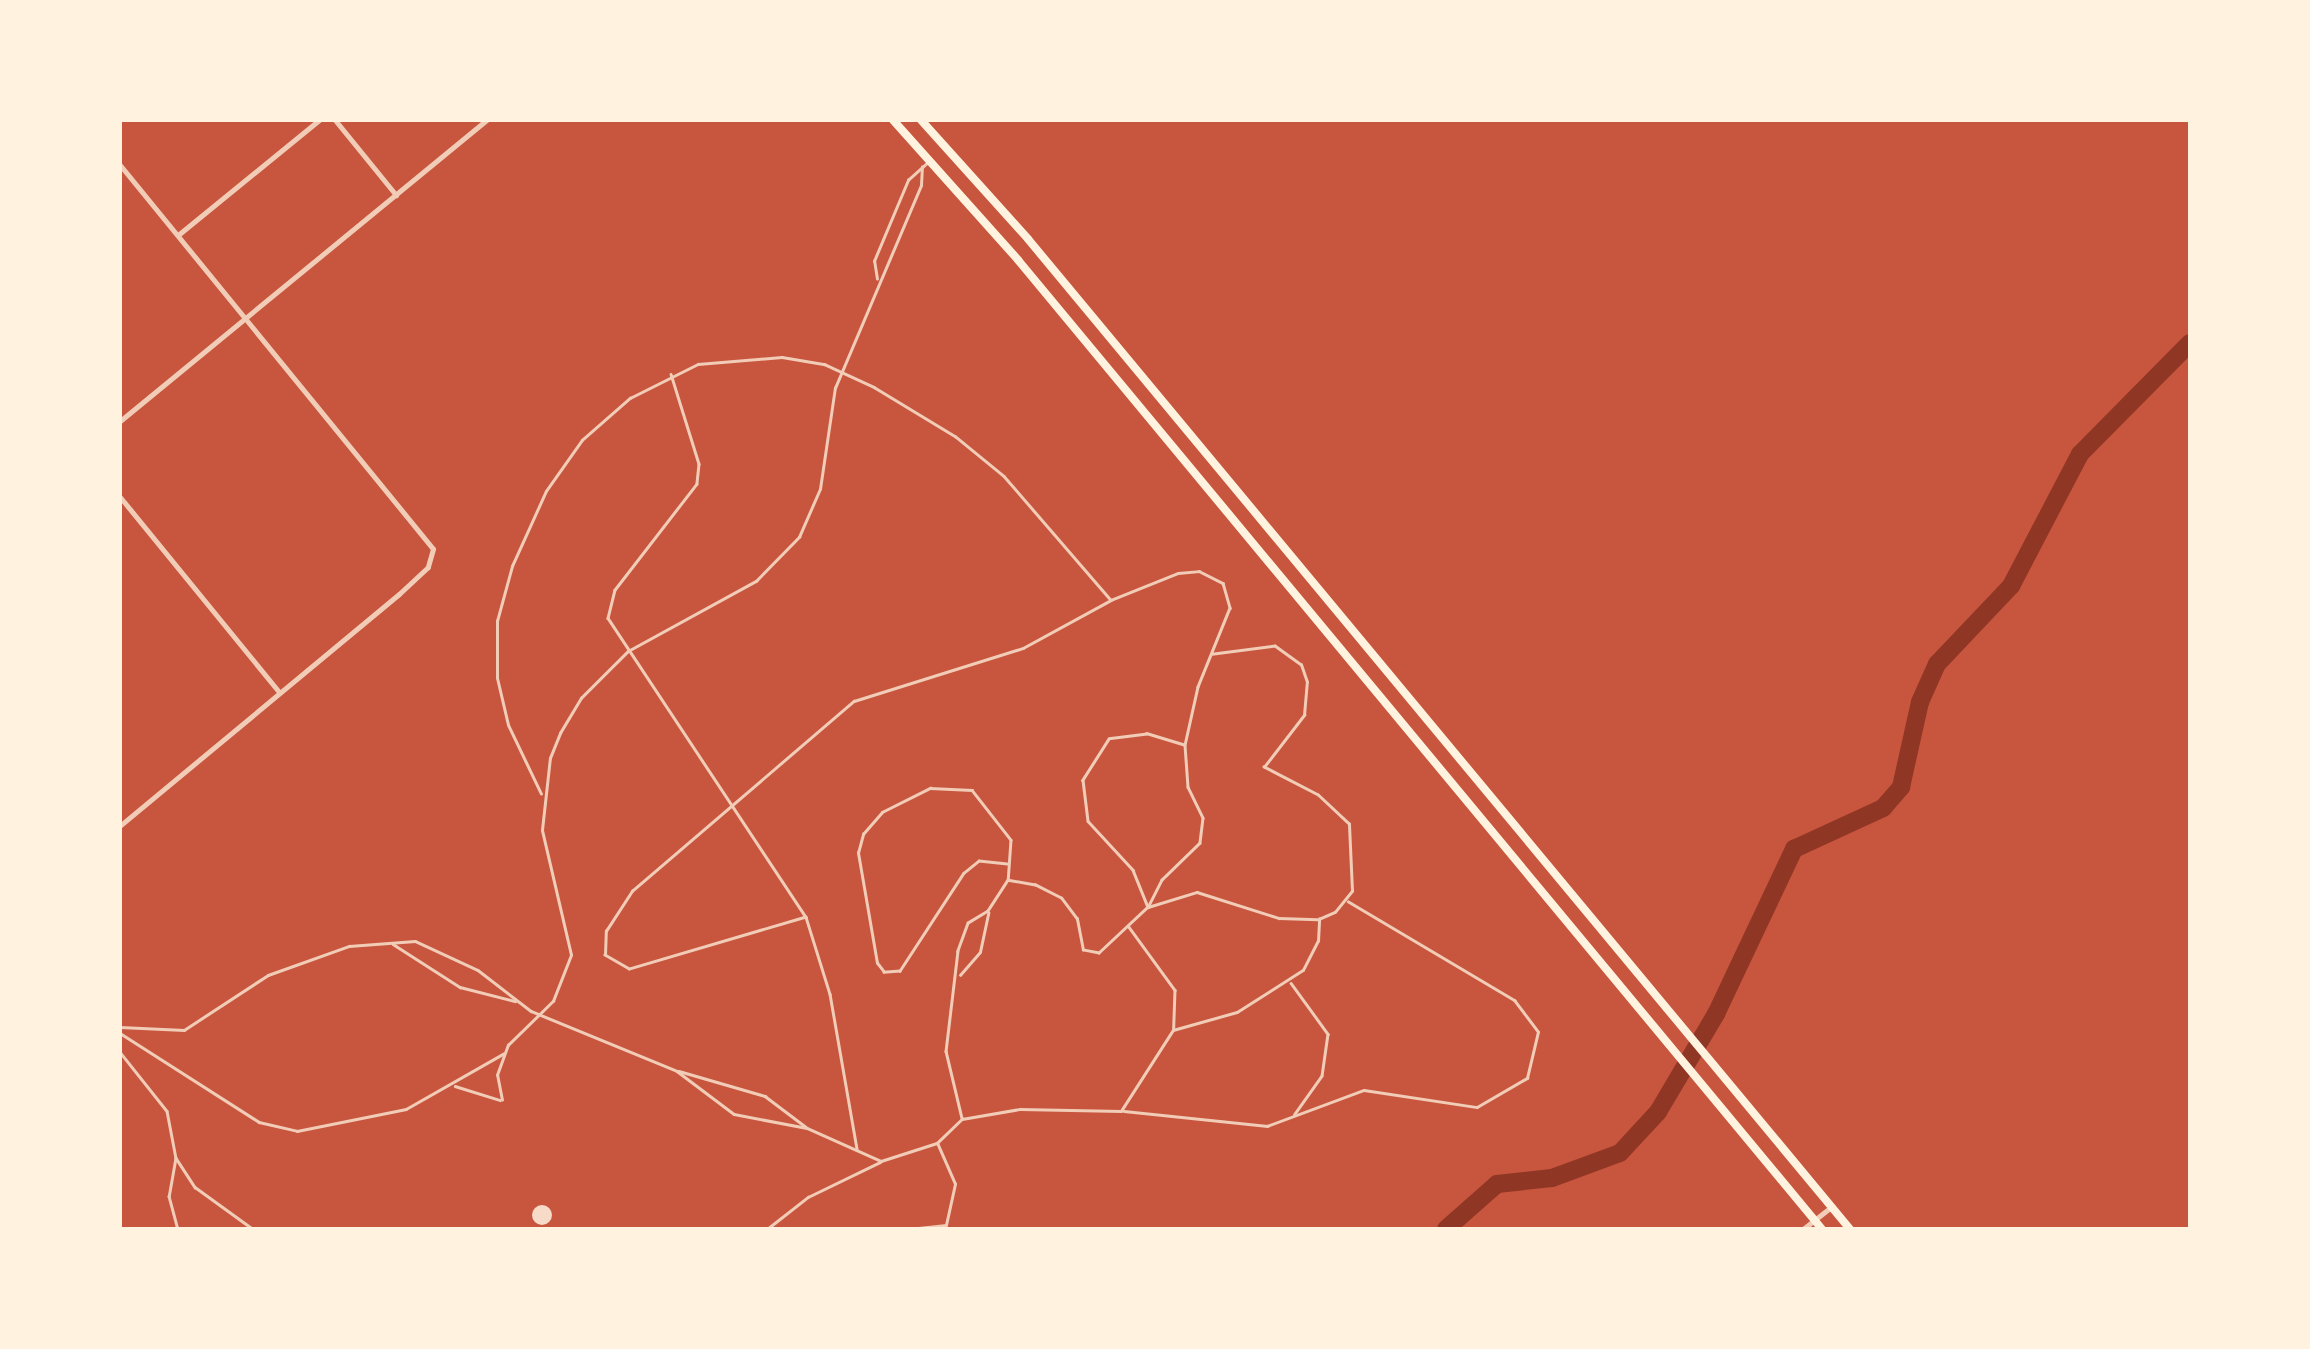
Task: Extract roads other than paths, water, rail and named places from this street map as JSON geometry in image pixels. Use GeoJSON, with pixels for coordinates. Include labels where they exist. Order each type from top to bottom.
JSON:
{"type":"FeatureCollection","features":[{"type":"Feature","properties":{"kind":"main road"},"geometry":{"type":"LineString","coordinates":[[893,120],[1822,1229]]}},
{"type":"Feature","properties":{"kind":"main road"},"geometry":{"type":"LineString","coordinates":[[921,120],[1028,239],[1850,1229]]}},
{"type":"Feature","properties":{"kind":"street"},"geometry":{"type":"LineString","coordinates":[[178,235],[319,120]]}},
{"type":"Feature","properties":{"kind":"street"},"geometry":{"type":"LineString","coordinates":[[335,120],[396,195]]}},
{"type":"Feature","properties":{"kind":"street"},"geometry":{"type":"LineString","coordinates":[[120,421],[487,120]]}},
{"type":"Feature","properties":{"kind":"street"},"geometry":{"type":"LineString","coordinates":[[120,165],[398,498],[428,536],[433,557],[399,594],[122,821]]}},
{"type":"Feature","properties":{"kind":"street"},"geometry":{"type":"LineString","coordinates":[[120,497],[278,692]]}},
{"type":"Feature","properties":{"kind":"street"},"geometry":{"type":"LineString","coordinates":[[1803,1229],[1831,1207]]}},
{"type":"Feature","properties":{"kind":"lane"},"geometry":{"type":"LineString","coordinates":[[877,281],[874,261],[908,180],[930,160]]}},
{"type":"Feature","properties":{"kind":"lane"},"geometry":{"type":"LineString","coordinates":[[120,1030],[246,1114],[281,1129],[380,1116],[456,1086],[504,1054],[545,1012],[566,979],[571,941],[544,849],[543,798],[550,758],[570,715],[628,651],[756,581],[790,551],[820,489],[828,417],[842,373],[877,281],[921,184],[922,167]]}},
{"type":"Feature","properties":{"kind":"lane"},"geometry":{"type":"LineString","coordinates":[[543,798],[501,700],[496,654],[503,595],[524,536],[572,453],[613,410],[671,374],[759,356],[842,373],[986,460],[1044,516],[1111,600]]}},
{"type":"Feature","properties":{"kind":"lane"},"geometry":{"type":"LineString","coordinates":[[671,374],[699,474],[691,494],[610,598],[608,618],[806,916],[830,994],[857,1150]]}},
{"type":"Feature","properties":{"kind":"lane"},"geometry":{"type":"LineString","coordinates":[[806,916],[629,968],[605,955],[606,931],[624,900],[854,701],[1023,648],[1111,600],[1178,574],[1216,577],[1230,608],[1198,687],[1185,745],[1188,787],[1203,818],[1203,835],[1162,880],[1148,907],[1091,954],[1061,898],[1008,880]]}},
{"type":"Feature","properties":{"kind":"lane"},"geometry":{"type":"LineString","coordinates":[[1148,907],[1197,892],[1279,918],[1319,919],[1347,902],[1354,874],[1348,824],[1318,794],[1264,767],[1304,716],[1308,682],[1301,665],[1275,646],[1213,654]]}},
{"type":"Feature","properties":{"kind":"lane"},"geometry":{"type":"LineString","coordinates":[[1148,907],[1133,870],[1088,821],[1083,780],[1099,746],[1125,734],[1185,745]]}},
{"type":"Feature","properties":{"kind":"lane"},"geometry":{"type":"LineString","coordinates":[[962,1119],[946,1051],[962,933],[988,912],[1008,880],[1011,840],[1004,824],[972,790],[930,788],[882,812],[863,834],[858,853],[876,963],[884,972],[900,971],[964,873],[979,861],[1007,864]]}},
{"type":"Feature","properties":{"kind":"lane"},"geometry":{"type":"LineString","coordinates":[[768,1229],[808,1197],[881,1161],[937,1143],[962,1119],[1020,1109],[1121,1111],[1267,1126],[1364,1090],[1477,1107],[1510,1091],[1536,1064],[1538,1032],[1516,1002],[1347,902]]}},
{"type":"Feature","properties":{"kind":"lane"},"geometry":{"type":"LineString","coordinates":[[958,976],[980,952],[988,912]]}},
{"type":"Feature","properties":{"kind":"lane"},"geometry":{"type":"LineString","coordinates":[[1174,1030],[1237,1012],[1290,982],[1312,956],[1319,919]]}},
{"type":"Feature","properties":{"kind":"lane"},"geometry":{"type":"LineString","coordinates":[[1121,1111],[1174,1030],[1175,990],[1129,926]]}},
{"type":"Feature","properties":{"kind":"lane"},"geometry":{"type":"LineString","coordinates":[[120,1030],[184,1030],[268,975],[350,946],[392,943],[439,950],[497,982],[516,1002]]}},
{"type":"Feature","properties":{"kind":"lane"},"geometry":{"type":"LineString","coordinates":[[392,943],[460,986],[545,1012],[677,1071],[765,1096],[807,1128]]}},
{"type":"Feature","properties":{"kind":"lane"},"geometry":{"type":"LineString","coordinates":[[1290,982],[1328,1034],[1322,1076],[1294,1116]]}},
{"type":"Feature","properties":{"kind":"lane"},"geometry":{"type":"LineString","coordinates":[[120,1052],[167,1111],[176,1158],[169,1196],[178,1229]]}},
{"type":"Feature","properties":{"kind":"lane"},"geometry":{"type":"LineString","coordinates":[[456,1086],[502,1100],[497,1075],[504,1054]]}},
{"type":"Feature","properties":{"kind":"lane"},"geometry":{"type":"LineString","coordinates":[[677,1071],[734,1114],[807,1128],[881,1161]]}},
{"type":"Feature","properties":{"kind":"lane"},"geometry":{"type":"LineString","coordinates":[[937,1143],[954,1184],[946,1225]]}},
{"type":"Feature","properties":{"kind":"lane"},"geometry":{"type":"LineString","coordinates":[[176,1158],[195,1187],[253,1229]]}},
{"type":"Feature","properties":{"kind":"lane"},"geometry":{"type":"LineString","coordinates":[[910,1229],[946,1225],[954,1229]]}},
{"type":"Feature","properties":{"kind":"waterway"},"geometry":{"type":"LineString","coordinates":[[1446,1229],[1497,1184],[1552,1178],[1620,1153],[1658,1112],[1716,1014],[1794,849],[1883,808],[1901,787],[1920,702],[1937,664],[2011,586],[2080,454],[2190,343]]}}]}
